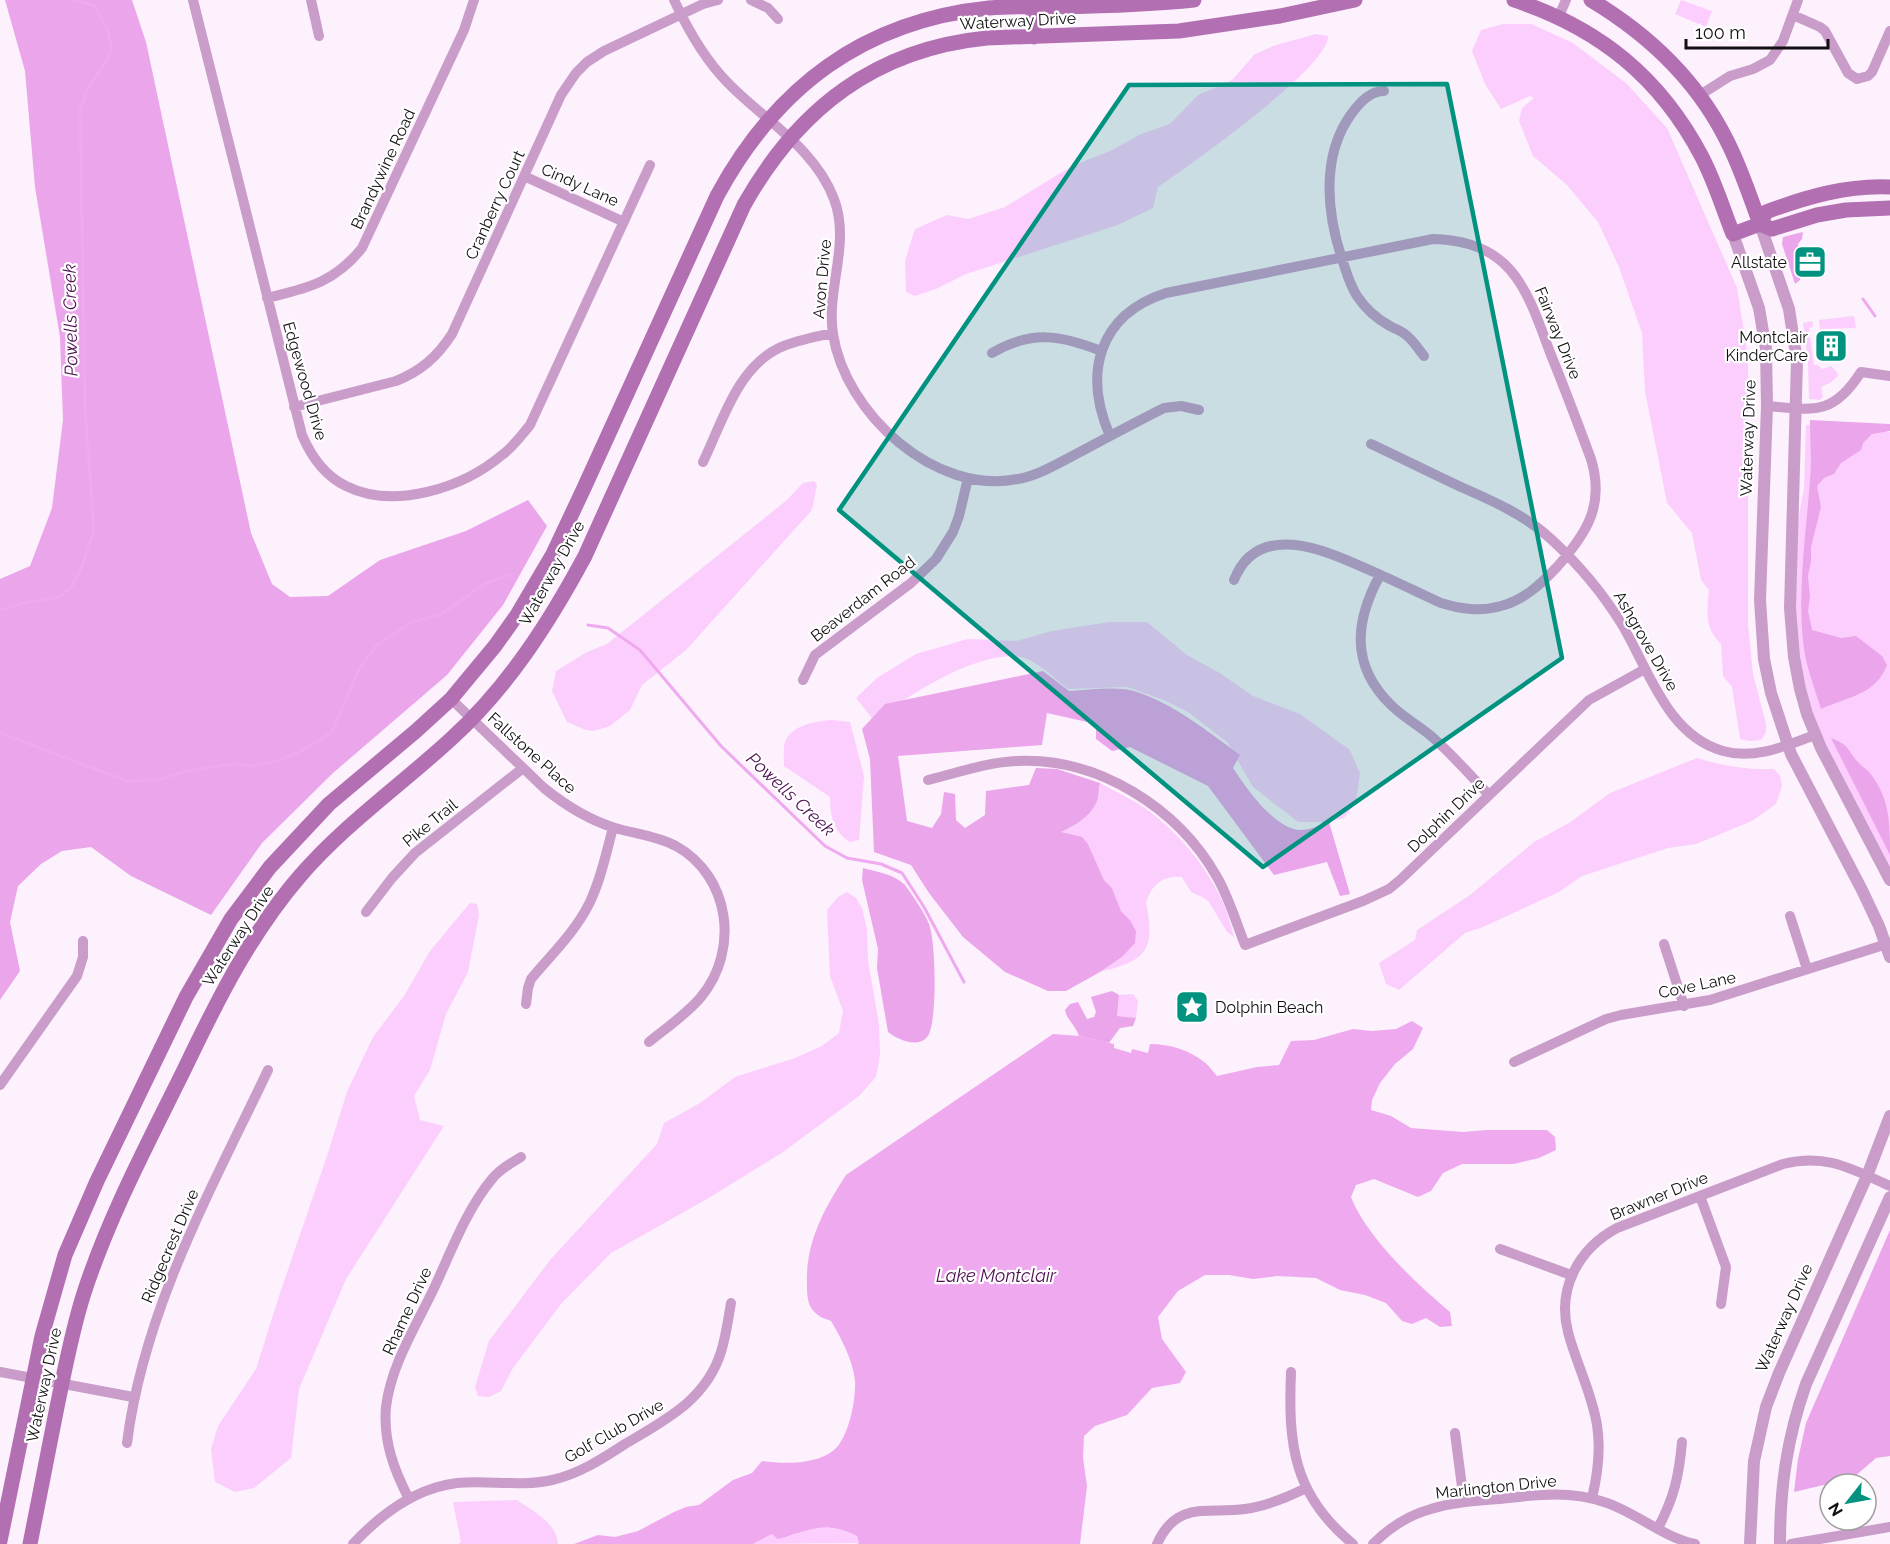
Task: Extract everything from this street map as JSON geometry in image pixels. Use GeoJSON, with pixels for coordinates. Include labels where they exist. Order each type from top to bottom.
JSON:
{"type":"FeatureCollection","features":[{"type":"Feature","properties":{"kind":"main road","name":"Waterway Drive"},"geometry":{"type":"LineString","coordinates":[[0,1540],[33,1377],[54,1288],[80,1217],[186,997],[231,919],[270,867],[348,786],[416,731],[451,699],[495,646],[517,615],[538,582],[584,489],[717,196],[746,147],[800,87],[829,65],[877,37],[910,25],[965,11],[1194,0]]}},
{"type":"Feature","properties":{"kind":"main road","name":"Waterway Drive"},"geometry":{"type":"LineString","coordinates":[[30,1544],[70,1342],[83,1295],[109,1225],[220,994],[240,959],[286,893],[332,841],[445,745],[472,719],[516,668],[542,631],[589,548],[744,205],[789,137],[812,114],[863,77],[898,60],[957,42],[987,38],[1179,31],[1280,16],[1355,0]]}},
{"type":"Feature","properties":{"kind":"main road","name":"Waterway Drive"},"geometry":{"type":"LineString","coordinates":[[1514,0],[1559,16],[1580,27],[1624,57],[1659,92],[1681,122],[1703,159],[1733,234]]}},
{"type":"Feature","properties":{"kind":"main road"},"geometry":{"type":"LineString","coordinates":[[1591,0],[1641,33],[1661,51],[1700,95],[1729,145],[1760,224]]}},
{"type":"Feature","properties":{"kind":"main road"},"geometry":{"type":"LineString","coordinates":[[1033,7],[1034,37]]}},
{"type":"Feature","properties":{"kind":"main road"},"geometry":{"type":"LineString","coordinates":[[1760,224],[1766,212],[1806,198],[1850,189],[1890,187]]}},
{"type":"Feature","properties":{"kind":"main road"},"geometry":{"type":"LineString","coordinates":[[1733,234],[1760,224],[1772,229],[1837,212],[1890,208]]}},
{"type":"Feature","properties":{"kind":"street","name":"Edgewood Drive"},"geometry":{"type":"LineString","coordinates":[[193,0],[302,435],[316,461],[336,480],[360,492],[390,496],[428,491],[450,484],[488,466],[516,442],[530,424],[650,165]]}},
{"type":"Feature","properties":{"kind":"street"},"geometry":{"type":"LineString","coordinates":[[311,0],[319,36]]}},
{"type":"Feature","properties":{"kind":"street","name":"Brandywine Road"},"geometry":{"type":"LineString","coordinates":[[267,298],[327,280],[339,272],[362,248],[464,30],[474,0]]}},
{"type":"Feature","properties":{"kind":"street","name":"Avon Drive"},"geometry":{"type":"LineString","coordinates":[[674,0],[714,67],[743,98],[789,137],[814,165],[827,184],[839,217],[841,251],[832,297],[833,333],[842,367],[848,381],[866,408],[882,426],[918,456],[943,469],[968,478],[1003,481],[1033,475],[1164,408],[1181,406],[1199,410]]}},
{"type":"Feature","properties":{"kind":"street","name":"Cranberry Court"},"geometry":{"type":"LineString","coordinates":[[294,407],[396,381],[410,376],[434,358],[452,334],[561,95],[576,73],[586,62],[604,51],[681,14],[718,0]]}},
{"type":"Feature","properties":{"kind":"street"},"geometry":{"type":"LineString","coordinates":[[751,0],[768,8],[778,19]]}},
{"type":"Feature","properties":{"kind":"street"},"geometry":{"type":"LineString","coordinates":[[1559,16],[1566,0]]}},
{"type":"Feature","properties":{"kind":"street"},"geometry":{"type":"LineString","coordinates":[[1700,95],[1730,76],[1753,69],[1770,60],[1783,41],[1798,0]]}},
{"type":"Feature","properties":{"kind":"street"},"geometry":{"type":"LineString","coordinates":[[1792,15],[1825,31],[1848,73],[1857,78],[1868,76],[1872,72],[1890,31]]}},
{"type":"Feature","properties":{"kind":"street"},"geometry":{"type":"LineString","coordinates":[[1384,91],[1375,92],[1357,107],[1341,130],[1333,155],[1330,203],[1334,234],[1350,285],[1365,307],[1388,325],[1406,335],[1424,356]]}},
{"type":"Feature","properties":{"kind":"street","name":"Cindy Lane"},"geometry":{"type":"LineString","coordinates":[[524,176],[624,222]]}},
{"type":"Feature","properties":{"kind":"street"},"geometry":{"type":"LineString","coordinates":[[1760,224],[1789,309],[1797,361],[1791,630],[1800,689],[1815,735],[1890,880]]}},
{"type":"Feature","properties":{"kind":"street","name":"Waterway Drive"},"geometry":{"type":"LineString","coordinates":[[1733,234],[1755,294],[1764,331],[1768,373],[1760,600],[1762,639],[1771,693],[1787,745],[1801,776],[1862,890],[1888,944],[1890,957]]}},
{"type":"Feature","properties":{"kind":"street","name":"Fairway Drive"},"geometry":{"type":"LineString","coordinates":[[1110,436],[1098,403],[1096,382],[1101,351],[1115,325],[1127,313],[1152,297],[1424,240],[1449,240],[1476,246],[1489,252],[1507,266],[1522,284],[1529,297],[1587,448],[1595,478],[1595,501],[1592,514],[1581,538],[1568,554],[1528,594],[1508,604],[1487,609],[1472,609],[1441,603],[1330,553],[1310,547],[1275,545],[1257,551],[1239,567],[1234,580]]}},
{"type":"Feature","properties":{"kind":"street"},"geometry":{"type":"LineString","coordinates":[[704,462],[737,390],[755,364],[790,343],[833,333]]}},
{"type":"Feature","properties":{"kind":"street"},"geometry":{"type":"LineString","coordinates":[[992,352],[1020,339],[1051,337],[1078,342],[1101,351]]}},
{"type":"Feature","properties":{"kind":"street"},"geometry":{"type":"LineString","coordinates":[[1767,406],[1797,409],[1818,408],[1833,403],[1848,391],[1862,372],[1890,376]]}},
{"type":"Feature","properties":{"kind":"street","name":"Ashgrove Drive"},"geometry":{"type":"LineString","coordinates":[[1371,444],[1517,514],[1538,528],[1568,554],[1607,601],[1622,624],[1669,710],[1694,735],[1706,743],[1722,750],[1744,754],[1772,751],[1815,735]]}},
{"type":"Feature","properties":{"kind":"street","name":"Beaverdam Road"},"geometry":{"type":"LineString","coordinates":[[803,680],[815,655],[911,583],[936,559],[953,532],[968,478]]}},
{"type":"Feature","properties":{"kind":"street"},"geometry":{"type":"LineString","coordinates":[[1380,575],[1366,604],[1360,629],[1360,643],[1367,671],[1392,707],[1447,751],[1489,795]]}},
{"type":"Feature","properties":{"kind":"street","name":"Dolphin Drive"},"geometry":{"type":"LineString","coordinates":[[928,780],[997,763],[1032,760],[1074,768],[1116,782],[1135,792],[1166,816],[1203,855],[1225,891],[1245,945],[1363,902],[1389,889],[1589,700],[1645,669]]}},
{"type":"Feature","properties":{"kind":"street","name":"Fallstone Place"},"geometry":{"type":"LineString","coordinates":[[451,699],[560,801],[613,828],[665,841],[692,857],[710,877],[717,890],[724,917],[723,948],[718,967],[701,998],[649,1042]]}},
{"type":"Feature","properties":{"kind":"street","name":"Pike Trail"},"geometry":{"type":"LineString","coordinates":[[366,912],[415,853],[523,768]]}},
{"type":"Feature","properties":{"kind":"street"},"geometry":{"type":"LineString","coordinates":[[526,1004],[531,979],[578,922],[596,890],[613,828]]}},
{"type":"Feature","properties":{"kind":"street"},"geometry":{"type":"LineString","coordinates":[[1790,916],[1807,969]]}},
{"type":"Feature","properties":{"kind":"street"},"geometry":{"type":"LineString","coordinates":[[0,1085],[77,976],[83,957],[83,941]]}},
{"type":"Feature","properties":{"kind":"street"},"geometry":{"type":"LineString","coordinates":[[1664,944],[1683,1006]]}},
{"type":"Feature","properties":{"kind":"street","name":"Cove Lane"},"geometry":{"type":"LineString","coordinates":[[1514,1062],[1605,1019],[1683,1006],[1740,992],[1888,944]]}},
{"type":"Feature","properties":{"kind":"street","name":"Ridgecrest Drive"},"geometry":{"type":"LineString","coordinates":[[126,1443],[134,1397],[154,1322],[167,1286],[268,1070]]}},
{"type":"Feature","properties":{"kind":"street","name":"Waterway Drive"},"geometry":{"type":"LineString","coordinates":[[1750,1544],[1754,1461],[1767,1407],[1779,1373],[1867,1176],[1890,1116]]}},
{"type":"Feature","properties":{"kind":"street","name":"Rhame Drive"},"geometry":{"type":"LineString","coordinates":[[409,1499],[396,1475],[388,1446],[386,1409],[392,1378],[480,1197],[499,1172],[521,1157]]}},
{"type":"Feature","properties":{"kind":"street","name":"Brawner Drive"},"geometry":{"type":"LineString","coordinates":[[1592,1498],[1598,1468],[1599,1444],[1595,1416],[1566,1321],[1567,1291],[1571,1275],[1584,1254],[1609,1233],[1797,1160],[1838,1163],[1890,1186]]}},
{"type":"Feature","properties":{"kind":"street"},"geometry":{"type":"LineString","coordinates":[[1700,1196],[1726,1267],[1721,1304]]}},
{"type":"Feature","properties":{"kind":"street"},"geometry":{"type":"LineString","coordinates":[[1780,1544],[1782,1487],[1788,1444],[1796,1412],[1806,1384],[1890,1197]]}},
{"type":"Feature","properties":{"kind":"street"},"geometry":{"type":"LineString","coordinates":[[1500,1249],[1571,1275]]}},
{"type":"Feature","properties":{"kind":"street","name":"Golf Club Drive"},"geometry":{"type":"LineString","coordinates":[[352,1544],[383,1515],[409,1499],[426,1492],[456,1483],[533,1482],[568,1475],[594,1464],[675,1415],[699,1393],[714,1368],[723,1345],[731,1303]]}},
{"type":"Feature","properties":{"kind":"street"},"geometry":{"type":"LineString","coordinates":[[0,1372],[134,1397]]}},
{"type":"Feature","properties":{"kind":"street"},"geometry":{"type":"LineString","coordinates":[[1291,1372],[1289,1416],[1296,1462],[1306,1488],[1331,1523],[1353,1544]]}},
{"type":"Feature","properties":{"kind":"street"},"geometry":{"type":"LineString","coordinates":[[1455,1433],[1464,1502]]}},
{"type":"Feature","properties":{"kind":"street"},"geometry":{"type":"LineString","coordinates":[[1658,1528],[1675,1492],[1682,1442]]}},
{"type":"Feature","properties":{"kind":"street"},"geometry":{"type":"LineString","coordinates":[[1157,1544],[1170,1524],[1189,1512],[1262,1506],[1306,1488]]}},
{"type":"Feature","properties":{"kind":"street","name":"Marlington Drive"},"geometry":{"type":"LineString","coordinates":[[1373,1544],[1397,1524],[1430,1509],[1464,1502],[1556,1494],[1592,1498],[1624,1510],[1673,1537],[1695,1544]]}},
{"type":"Feature","properties":{"kind":"street"},"geometry":{"type":"LineString","coordinates":[[1791,1544],[1849,1539],[1890,1527]]}},
{"type":"Feature","properties":{"kind":"highlighted area"},"geometry":{"type":"Polygon","coordinates":[[[1447,84],[1562,658],[1263,867],[839,510],[1129,85],[1447,84]]]}},
{"type":"Feature","properties":{"kind":"shaded area"},"geometry":{"type":"Polygon","coordinates":[[[5,0],[132,0],[146,42],[251,533],[272,584],[290,597],[328,596],[380,560],[466,531],[528,500],[547,526],[503,605],[447,675],[333,773],[262,843],[211,915],[131,876],[91,847],[62,851],[41,864],[18,886],[10,922],[20,971],[0,1000],[0,579],[30,566],[52,508],[63,420],[60,337],[35,187],[25,71],[5,0]]]}},
{"type":"Feature","properties":{"kind":"shaded area"},"geometry":{"type":"Polygon","coordinates":[[[1681,0],[1712,11],[1706,27],[1675,14],[1681,0]]]}},
{"type":"Feature","properties":{"kind":"shaded area"},"geometry":{"type":"Polygon","coordinates":[[[1503,24],[1531,24],[1573,43],[1627,84],[1667,128],[1737,288],[1748,357],[1748,625],[1753,674],[1766,724],[1766,732],[1761,740],[1740,739],[1732,687],[1723,676],[1721,644],[1709,625],[1707,612],[1709,590],[1701,580],[1692,533],[1667,503],[1645,391],[1642,333],[1619,267],[1598,222],[1567,185],[1533,156],[1519,121],[1522,108],[1534,98],[1530,96],[1501,109],[1485,84],[1472,51],[1481,30],[1503,24]]]}},
{"type":"Feature","properties":{"kind":"shaded area"},"geometry":{"type":"Polygon","coordinates":[[[1316,34],[1328,36],[1322,51],[1306,70],[1255,116],[1158,187],[1153,208],[1118,225],[966,274],[936,289],[915,296],[906,292],[905,261],[915,229],[947,215],[968,219],[1005,207],[1072,166],[1110,151],[1141,134],[1170,124],[1198,95],[1232,80],[1255,54],[1276,45],[1316,34]]]}},
{"type":"Feature","properties":{"kind":"shaded area"},"geometry":{"type":"Polygon","coordinates":[[[1803,232],[1798,244],[1800,280],[1795,284],[1782,244],[1783,237],[1803,232]]]}},
{"type":"Feature","properties":{"kind":"shaded area"},"geometry":{"type":"Polygon","coordinates":[[[1854,316],[1856,328],[1820,329],[1819,320],[1854,316]]]}},
{"type":"Feature","properties":{"kind":"shaded area"},"geometry":{"type":"Polygon","coordinates":[[[1812,321],[1813,327],[1809,328],[1814,365],[1822,369],[1831,366],[1838,376],[1821,387],[1823,397],[1820,400],[1809,399],[1808,363],[1803,323],[1812,321]]]}},
{"type":"Feature","properties":{"kind":"shaded area"},"geometry":{"type":"Polygon","coordinates":[[[1810,420],[1890,424],[1890,431],[1872,434],[1863,443],[1861,450],[1841,463],[1834,474],[1824,478],[1817,486],[1821,507],[1811,547],[1808,576],[1810,597],[1808,611],[1812,630],[1841,638],[1856,636],[1882,656],[1887,665],[1876,683],[1868,689],[1821,709],[1806,660],[1801,617],[1802,570],[1811,472],[1810,420]]]}},
{"type":"Feature","properties":{"kind":"shaded area"},"geometry":{"type":"Polygon","coordinates":[[[1806,425],[1890,432],[1890,870],[1830,758],[1813,718],[1802,678],[1795,624],[1798,521],[1804,488],[1806,425]]]}},
{"type":"Feature","properties":{"kind":"shaded area"},"geometry":{"type":"Polygon","coordinates":[[[814,481],[817,485],[812,510],[686,650],[642,685],[630,710],[610,726],[594,731],[567,722],[552,691],[556,671],[587,652],[607,644],[787,500],[803,483],[814,481]]]}},
{"type":"Feature","properties":{"kind":"shaded area"},"geometry":{"type":"Polygon","coordinates":[[[1109,622],[1147,622],[1187,655],[1220,673],[1253,696],[1300,714],[1350,750],[1360,773],[1356,802],[1344,818],[1323,822],[1298,822],[1253,787],[1227,742],[1188,712],[1166,701],[1127,687],[1068,689],[1035,663],[1020,657],[996,658],[959,670],[921,689],[875,722],[856,698],[877,678],[916,654],[968,639],[1016,641],[1052,631],[1109,622]]]}},
{"type":"Feature","properties":{"kind":"shaded area"},"geometry":{"type":"Polygon","coordinates":[[[1043,671],[1069,691],[1119,689],[1148,696],[1176,710],[1240,755],[1233,768],[1271,816],[1291,828],[1301,830],[1329,822],[1350,894],[1340,896],[1327,862],[1274,875],[1208,786],[1130,747],[1112,751],[1096,739],[1096,724],[1047,713],[1042,745],[898,756],[907,821],[932,828],[941,814],[944,792],[955,794],[956,820],[965,828],[985,815],[986,791],[1029,785],[1036,768],[1057,769],[1100,783],[1098,798],[1092,810],[1078,823],[1061,832],[1082,837],[1088,844],[1104,880],[1112,888],[1121,911],[1136,931],[1135,943],[1122,957],[1066,991],[1048,991],[1005,972],[963,937],[929,893],[911,865],[874,852],[870,759],[862,729],[885,704],[1043,671]]]}},
{"type":"Feature","properties":{"kind":"shaded area"},"geometry":{"type":"Polygon","coordinates":[[[832,720],[850,722],[864,776],[859,840],[850,842],[840,833],[834,823],[830,797],[784,766],[785,742],[788,736],[812,723],[832,720]]]}},
{"type":"Feature","properties":{"kind":"shaded area"},"geometry":{"type":"Polygon","coordinates":[[[1831,738],[1848,748],[1869,772],[1881,791],[1889,821],[1890,855],[1831,738]]]}},
{"type":"Feature","properties":{"kind":"shaded area"},"geometry":{"type":"Polygon","coordinates":[[[1697,758],[1735,767],[1774,769],[1780,776],[1782,786],[1776,804],[1752,821],[1696,844],[1668,848],[1582,876],[1559,892],[1465,933],[1399,990],[1386,984],[1379,963],[1415,940],[1417,930],[1470,895],[1534,842],[1569,823],[1610,793],[1697,758]]]}},
{"type":"Feature","properties":{"kind":"shaded area"},"geometry":{"type":"Polygon","coordinates":[[[1100,783],[1149,811],[1177,836],[1213,883],[1229,918],[1234,937],[1227,932],[1209,902],[1191,892],[1182,877],[1169,878],[1159,882],[1148,897],[1146,903],[1150,932],[1144,951],[1128,963],[1100,972],[1122,957],[1130,920],[1121,911],[1112,888],[1104,880],[1088,844],[1060,832],[1072,827],[1099,796],[1100,783]]]}},
{"type":"Feature","properties":{"kind":"shaded area"},"geometry":{"type":"Polygon","coordinates":[[[863,868],[901,881],[929,924],[934,962],[933,1012],[929,1034],[921,1042],[909,1042],[888,1032],[877,968],[878,949],[862,880],[863,868]]]}},
{"type":"Feature","properties":{"kind":"shaded area"},"geometry":{"type":"Polygon","coordinates":[[[847,892],[856,898],[862,908],[867,929],[868,961],[879,1024],[880,1055],[876,1077],[859,1096],[783,1152],[707,1199],[611,1253],[561,1304],[513,1368],[501,1391],[489,1397],[478,1396],[475,1387],[489,1341],[550,1260],[657,1144],[664,1123],[700,1103],[735,1077],[795,1058],[822,1046],[839,1033],[843,1011],[830,976],[827,910],[838,897],[847,892]]]}},
{"type":"Feature","properties":{"kind":"shaded area"},"geometry":{"type":"Polygon","coordinates":[[[470,903],[477,904],[479,915],[468,972],[446,1014],[430,1070],[414,1096],[420,1120],[444,1126],[346,1279],[299,1389],[291,1458],[254,1488],[235,1492],[215,1482],[211,1449],[218,1426],[256,1369],[347,1092],[373,1037],[404,996],[430,951],[470,903]]]}},
{"type":"Feature","properties":{"kind":"shaded area"},"geometry":{"type":"Polygon","coordinates":[[[1112,991],[1119,995],[1117,1016],[1136,1018],[1133,1026],[1120,1028],[1109,1043],[1079,1036],[1065,1010],[1070,1004],[1078,1002],[1087,1019],[1094,1017],[1096,1012],[1091,997],[1112,991]]]}},
{"type":"Feature","properties":{"kind":"shaded area"},"geometry":{"type":"Polygon","coordinates":[[[1133,994],[1138,1001],[1136,1018],[1117,1016],[1119,995],[1133,994]]]}},
{"type":"Feature","properties":{"kind":"shaded area"},"geometry":{"type":"Polygon","coordinates":[[[1890,1230],[1890,1456],[1876,1458],[1860,1472],[1818,1472],[1818,1486],[1794,1492],[1806,1423],[1890,1230]]]}},
{"type":"Feature","properties":{"kind":"shaded area"},"geometry":{"type":"Polygon","coordinates":[[[517,1500],[549,1524],[558,1544],[458,1544],[461,1542],[453,1502],[517,1500]]]}},
{"type":"Feature","properties":{"kind":"shaded area"},"geometry":{"type":"Polygon","coordinates":[[[814,1527],[846,1532],[857,1536],[859,1543],[753,1544],[772,1534],[793,1535],[814,1527]]]}},
{"type":"Feature","properties":{"kind":"water","name":"Lake Montclair"},"geometry":{"type":"Polygon","coordinates":[[[1412,1021],[1423,1028],[1413,1049],[1395,1064],[1380,1083],[1372,1100],[1371,1110],[1391,1116],[1411,1128],[1463,1132],[1547,1130],[1555,1137],[1556,1150],[1539,1158],[1514,1164],[1462,1164],[1443,1173],[1431,1191],[1418,1197],[1374,1179],[1356,1185],[1351,1197],[1358,1213],[1394,1259],[1450,1312],[1452,1326],[1440,1327],[1426,1318],[1412,1324],[1402,1321],[1386,1303],[1365,1295],[1340,1290],[1316,1278],[1277,1276],[1253,1279],[1229,1275],[1205,1275],[1178,1291],[1158,1317],[1162,1339],[1186,1372],[1180,1383],[1152,1388],[1127,1415],[1095,1426],[1084,1436],[1083,1458],[1087,1486],[1080,1544],[857,1544],[859,1543],[857,1536],[845,1531],[835,1528],[817,1528],[778,1539],[772,1534],[753,1544],[574,1544],[598,1535],[615,1537],[638,1531],[674,1512],[699,1505],[733,1480],[752,1473],[762,1461],[790,1463],[809,1461],[834,1450],[848,1428],[853,1408],[855,1381],[846,1350],[831,1321],[819,1316],[809,1302],[807,1271],[809,1256],[823,1215],[846,1175],[1053,1034],[1079,1036],[1114,1044],[1114,1048],[1131,1053],[1132,1049],[1148,1053],[1150,1044],[1172,1047],[1198,1058],[1217,1076],[1257,1067],[1279,1065],[1291,1041],[1314,1040],[1353,1029],[1372,1031],[1396,1029],[1412,1021]]]}},
{"type":"Feature","properties":{"kind":"waterway","name":"Powells Creek"},"geometry":{"type":"LineString","coordinates":[[0,610],[28,602],[60,597],[72,586],[81,569],[94,531],[85,407],[80,109],[88,88],[112,49],[107,29],[95,6],[73,0]]}},
{"type":"Feature","properties":{"kind":"waterway"},"geometry":{"type":"LineString","coordinates":[[1863,299],[1875,316]]}},
{"type":"Feature","properties":{"kind":"waterway","name":"Powells Creek"},"geometry":{"type":"LineString","coordinates":[[0,733],[127,781],[159,780],[182,772],[232,764],[252,766],[276,761],[298,753],[332,732],[359,669],[377,645],[412,622],[442,614],[484,584],[511,574]]}},
{"type":"Feature","properties":{"kind":"waterway","name":"Powells Creek"},"geometry":{"type":"LineString","coordinates":[[588,625],[608,628],[640,650],[721,746],[825,846],[847,858],[881,864],[902,873],[924,907],[964,982]]}},
{"type":"Feature","properties":{"kind":"place","name":"Allstate"},"geometry":{"type":"Point","coordinates":[1810,262]}},
{"type":"Feature","properties":{"kind":"place","name":"Montclair KinderCare"},"geometry":{"type":"Point","coordinates":[1831,346]}},
{"type":"Feature","properties":{"kind":"place","name":"Dolphin Beach"},"geometry":{"type":"Point","coordinates":[1192,1007]}}]}
